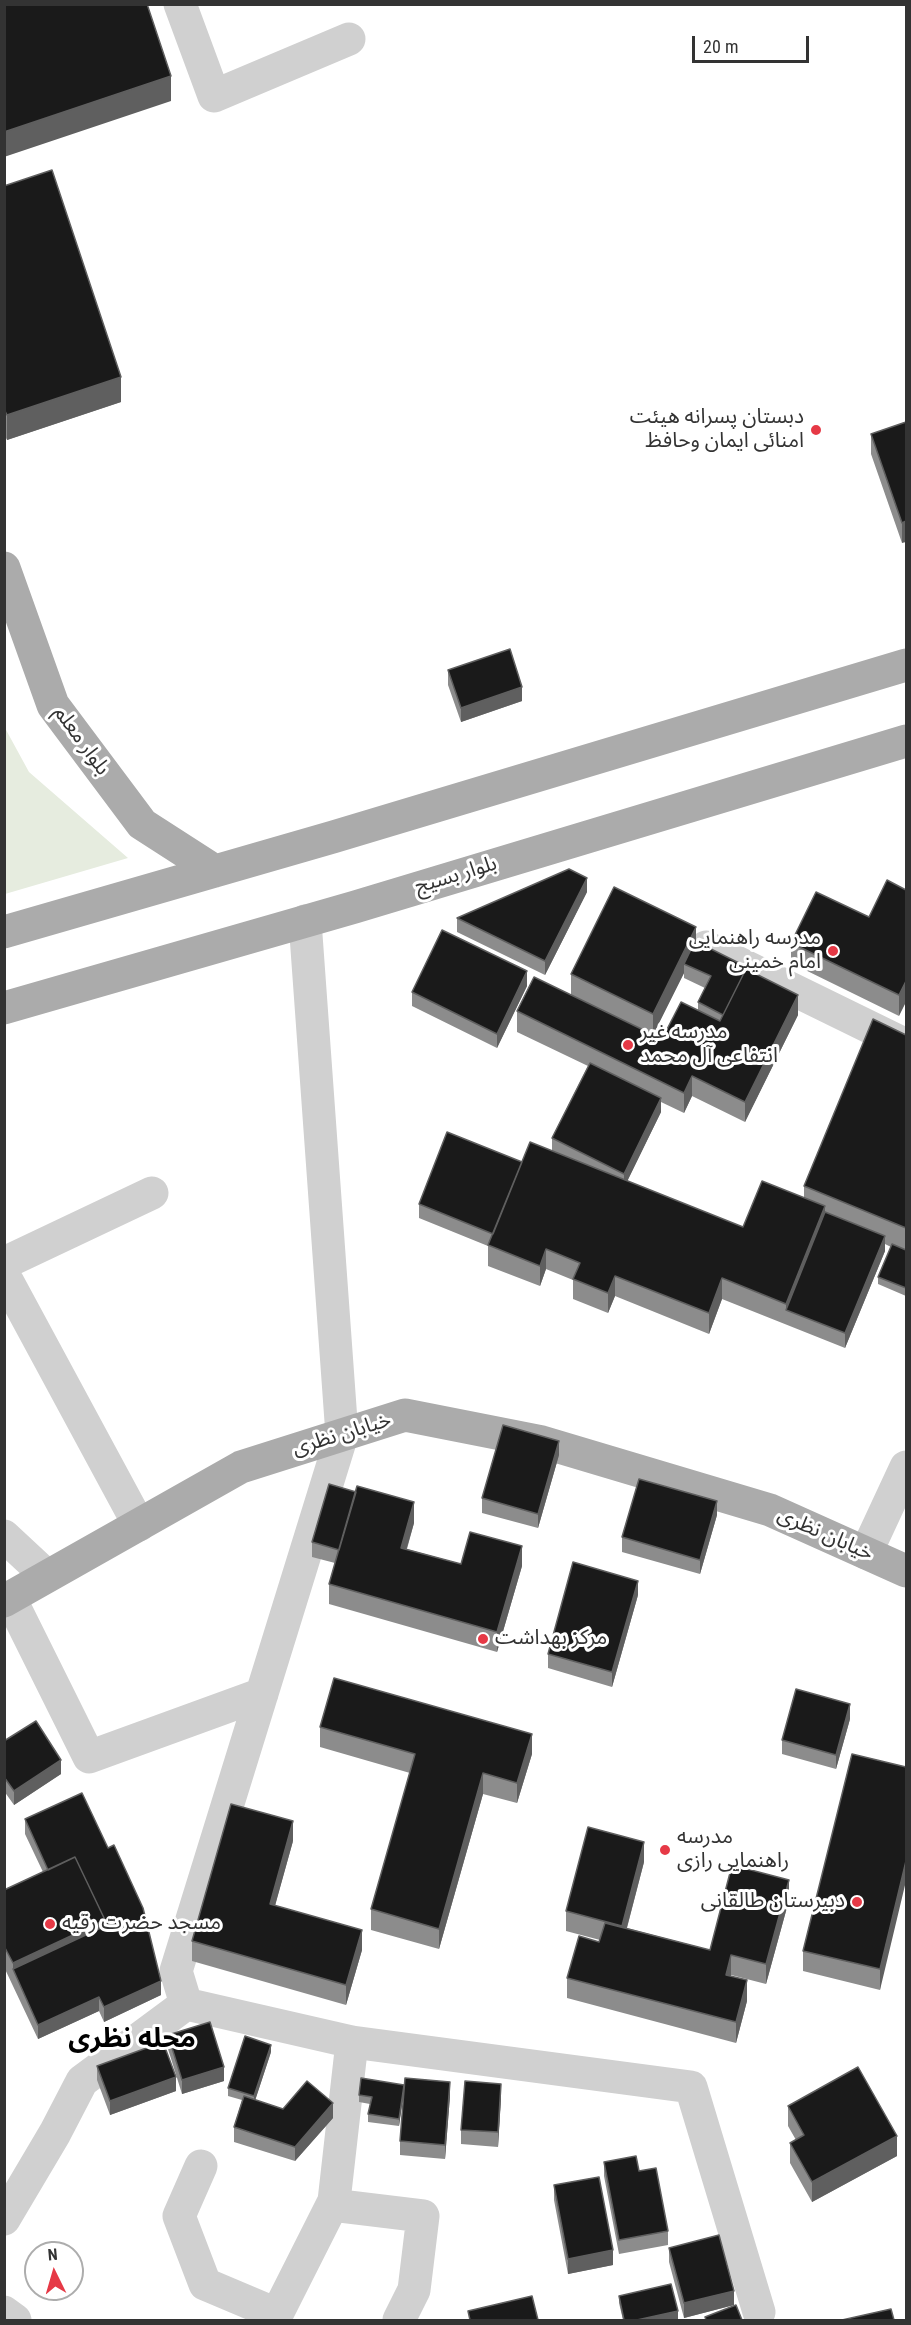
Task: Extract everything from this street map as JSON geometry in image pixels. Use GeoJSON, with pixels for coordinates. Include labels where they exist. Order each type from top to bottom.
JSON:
{"type":"FeatureCollection","features":[{"type":"Feature","properties":{"kind":"main road","name":"بلوار معلم"},"geometry":{"type":"LineString","coordinates":[[4,568],[18,647],[52,705],[142,824],[215,871]]}},
{"type":"Feature","properties":{"kind":"main road"},"geometry":{"type":"LineString","coordinates":[[4,932],[906,665]]}},
{"type":"Feature","properties":{"kind":"main road","name":"بلوار بسیج"},"geometry":{"type":"LineString","coordinates":[[4,1008],[305,921],[906,741]]}},
{"type":"Feature","properties":{"kind":"main road","name":"خیابان نظری"},"geometry":{"type":"LineString","coordinates":[[7,1599],[241,1467],[405,1415],[542,1442],[770,1510],[906,1571]]}},
{"type":"Feature","properties":{"kind":"street"},"geometry":{"type":"LineString","coordinates":[[180,4],[214,96],[349,39]]}},
{"type":"Feature","properties":{"kind":"street"},"geometry":{"type":"LineString","coordinates":[[186,2004],[176,1971],[342,1435],[305,921]]}},
{"type":"Feature","properties":{"kind":"street"},"geometry":{"type":"LineString","coordinates":[[676,932],[906,1045]]}},
{"type":"Feature","properties":{"kind":"street"},"geometry":{"type":"LineString","coordinates":[[4,1263],[152,1193]]}},
{"type":"Feature","properties":{"kind":"street"},"geometry":{"type":"LineString","coordinates":[[4,1275],[139,1524]]}},
{"type":"Feature","properties":{"kind":"street"},"geometry":{"type":"LineString","coordinates":[[866,1553],[906,1467]]}},
{"type":"Feature","properties":{"kind":"street"},"geometry":{"type":"LineString","coordinates":[[4,1536],[47,1576]]}},
{"type":"Feature","properties":{"kind":"street"},"geometry":{"type":"LineString","coordinates":[[7,1599],[89,1757],[262,1694]]}},
{"type":"Feature","properties":{"kind":"street"},"geometry":{"type":"LineString","coordinates":[[4,2219],[55,2133],[82,2081],[186,2004],[352,2042],[691,2087],[759,2313]]}},
{"type":"Feature","properties":{"kind":"street"},"geometry":{"type":"LineString","coordinates":[[201,2166],[179,2216],[205,2284],[275,2317],[332,2205],[352,2042]]}},
{"type":"Feature","properties":{"kind":"street"},"geometry":{"type":"LineString","coordinates":[[332,2205],[423,2216],[414,2290],[399,2320]]}},
{"type":"Feature","properties":{"kind":"street"},"geometry":{"type":"LineString","coordinates":[[4,2312],[15,2320]]}},
{"type":"Feature","properties":{"kind":"shaded area"},"geometry":{"type":"Polygon","coordinates":[[[5,728],[29,772],[128,858],[5,894],[5,728]]]}},
{"type":"Feature","properties":{"kind":"building"},"geometry":{"type":"Polygon","coordinates":[[[4,4],[147,4],[171,76],[4,132],[4,4]]]}},
{"type":"Feature","properties":{"kind":"building"},"geometry":{"type":"Polygon","coordinates":[[[52,170],[121,377],[7,415],[4,409],[4,186],[52,170]]]}},
{"type":"Feature","properties":{"kind":"building"},"geometry":{"type":"Polygon","coordinates":[[[906,422],[906,521],[902,523],[871,434],[906,422]]]}},
{"type":"Feature","properties":{"kind":"building"},"geometry":{"type":"Polygon","coordinates":[[[510,649],[522,687],[461,708],[448,670],[510,649]]]}},
{"type":"Feature","properties":{"kind":"building"},"geometry":{"type":"Polygon","coordinates":[[[569,869],[587,878],[545,961],[457,918],[569,869]]]}},
{"type":"Feature","properties":{"kind":"building"},"geometry":{"type":"Polygon","coordinates":[[[887,880],[906,890],[906,981],[899,995],[791,943],[816,892],[869,917],[887,880]]]}},
{"type":"Feature","properties":{"kind":"building"},"geometry":{"type":"Polygon","coordinates":[[[614,887],[696,927],[653,1014],[571,974],[614,887]]]}},
{"type":"Feature","properties":{"kind":"building"},"geometry":{"type":"Polygon","coordinates":[[[442,930],[527,971],[497,1034],[412,992],[442,930]]]}},
{"type":"Feature","properties":{"kind":"building"},"geometry":{"type":"Polygon","coordinates":[[[695,941],[747,967],[723,1015],[698,1002],[711,976],[684,964],[695,941]]]}},
{"type":"Feature","properties":{"kind":"building"},"geometry":{"type":"Polygon","coordinates":[[[746,969],[798,995],[745,1102],[692,1076],[684,1093],[517,1011],[534,977],[662,1039],[681,1002],[720,1021],[746,969]]]}},
{"type":"Feature","properties":{"kind":"building"},"geometry":{"type":"Polygon","coordinates":[[[873,1019],[906,1035],[906,1228],[804,1186],[873,1019]]]}},
{"type":"Feature","properties":{"kind":"building"},"geometry":{"type":"Polygon","coordinates":[[[590,1063],[661,1098],[624,1174],[552,1138],[590,1063]]]}},
{"type":"Feature","properties":{"kind":"building"},"geometry":{"type":"Polygon","coordinates":[[[447,1132],[522,1162],[493,1234],[419,1204],[447,1132]]]}},
{"type":"Feature","properties":{"kind":"building"},"geometry":{"type":"Polygon","coordinates":[[[530,1142],[743,1227],[762,1181],[825,1206],[786,1304],[722,1278],[709,1313],[615,1276],[608,1293],[573,1279],[580,1263],[546,1249],[540,1266],[488,1245],[530,1142]]]}},
{"type":"Feature","properties":{"kind":"building"},"geometry":{"type":"Polygon","coordinates":[[[825,1212],[885,1236],[845,1333],[786,1310],[825,1212]]]}},
{"type":"Feature","properties":{"kind":"building"},"geometry":{"type":"Polygon","coordinates":[[[892,1244],[906,1250],[906,1288],[878,1277],[892,1244]]]}},
{"type":"Feature","properties":{"kind":"building"},"geometry":{"type":"Polygon","coordinates":[[[503,1425],[559,1441],[538,1514],[482,1498],[503,1425]]]}},
{"type":"Feature","properties":{"kind":"building"},"geometry":{"type":"Polygon","coordinates":[[[639,1479],[717,1501],[700,1560],[622,1537],[639,1479]]]}},
{"type":"Feature","properties":{"kind":"building"},"geometry":{"type":"Polygon","coordinates":[[[329,1484],[356,1492],[339,1550],[312,1542],[329,1484]]]}},
{"type":"Feature","properties":{"kind":"building"},"geometry":{"type":"Polygon","coordinates":[[[357,1486],[414,1502],[401,1548],[461,1564],[470,1532],[522,1546],[497,1632],[329,1584],[357,1486]]]}},
{"type":"Feature","properties":{"kind":"building"},"geometry":{"type":"Polygon","coordinates":[[[573,1562],[638,1581],[612,1672],[548,1654],[573,1562]]]}},
{"type":"Feature","properties":{"kind":"building"},"geometry":{"type":"Polygon","coordinates":[[[334,1678],[532,1734],[517,1783],[483,1773],[439,1929],[371,1909],[415,1754],[320,1727],[334,1678]]]}},
{"type":"Feature","properties":{"kind":"building"},"geometry":{"type":"Polygon","coordinates":[[[796,1689],[850,1704],[836,1755],[782,1740],[796,1689]]]}},
{"type":"Feature","properties":{"kind":"building"},"geometry":{"type":"Polygon","coordinates":[[[36,1721],[61,1760],[14,1791],[4,1777],[4,1741],[36,1721]]]}},
{"type":"Feature","properties":{"kind":"building"},"geometry":{"type":"Polygon","coordinates":[[[852,1754],[906,1767],[906,1861],[880,1969],[803,1951],[852,1754]]]}},
{"type":"Feature","properties":{"kind":"building"},"geometry":{"type":"Polygon","coordinates":[[[82,1793],[108,1848],[114,1845],[143,1908],[161,1981],[104,2007],[99,1997],[38,2025],[13,1969],[105,1926],[105,1920],[75,1857],[48,1870],[25,1819],[82,1793]]]}},
{"type":"Feature","properties":{"kind":"building"},"geometry":{"type":"Polygon","coordinates":[[[231,1804],[293,1821],[270,1904],[362,1930],[346,1985],[192,1941],[231,1804]]]}},
{"type":"Feature","properties":{"kind":"building"},"geometry":{"type":"Polygon","coordinates":[[[588,1827],[644,1842],[622,1926],[566,1911],[588,1827]]]}},
{"type":"Feature","properties":{"kind":"building"},"geometry":{"type":"Polygon","coordinates":[[[75,1857],[105,1920],[13,1963],[4,1946],[4,1890],[75,1857]]]}},
{"type":"Feature","properties":{"kind":"building"},"geometry":{"type":"Polygon","coordinates":[[[732,1865],[789,1880],[766,1964],[731,1955],[726,1975],[747,1980],[736,2022],[567,1978],[579,1936],[599,1942],[605,1923],[710,1950],[732,1865]]]}},
{"type":"Feature","properties":{"kind":"building"},"geometry":{"type":"Polygon","coordinates":[[[210,2022],[224,2067],[182,2080],[168,2035],[210,2022]]]}},
{"type":"Feature","properties":{"kind":"building"},"geometry":{"type":"Polygon","coordinates":[[[245,2036],[271,2045],[254,2096],[228,2088],[245,2036]]]}},
{"type":"Feature","properties":{"kind":"building"},"geometry":{"type":"Polygon","coordinates":[[[163,2042],[176,2077],[110,2101],[97,2066],[163,2042]]]}},
{"type":"Feature","properties":{"kind":"building"},"geometry":{"type":"Polygon","coordinates":[[[858,2067],[897,2136],[812,2182],[790,2143],[804,2135],[788,2106],[858,2067]]]}},
{"type":"Feature","properties":{"kind":"building"},"geometry":{"type":"Polygon","coordinates":[[[361,2078],[404,2085],[399,2119],[368,2114],[372,2097],[359,2095],[361,2078]]]}},
{"type":"Feature","properties":{"kind":"building"},"geometry":{"type":"Polygon","coordinates":[[[405,2078],[450,2082],[445,2145],[400,2141],[405,2078]]]}},
{"type":"Feature","properties":{"kind":"building"},"geometry":{"type":"Polygon","coordinates":[[[307,2081],[333,2103],[295,2147],[234,2127],[244,2096],[283,2109],[307,2081]]]}},
{"type":"Feature","properties":{"kind":"building"},"geometry":{"type":"Polygon","coordinates":[[[465,2081],[501,2084],[498,2132],[461,2130],[465,2081]]]}},
{"type":"Feature","properties":{"kind":"building"},"geometry":{"type":"Polygon","coordinates":[[[636,2156],[639,2171],[656,2168],[668,2231],[619,2240],[604,2162],[636,2156]]]}},
{"type":"Feature","properties":{"kind":"building"},"geometry":{"type":"Polygon","coordinates":[[[599,2177],[613,2250],[568,2259],[554,2185],[599,2177]]]}},
{"type":"Feature","properties":{"kind":"building"},"geometry":{"type":"Polygon","coordinates":[[[719,2235],[734,2291],[684,2303],[669,2248],[719,2235]]]}},
{"type":"Feature","properties":{"kind":"building"},"geometry":{"type":"Polygon","coordinates":[[[671,2284],[678,2311],[637,2320],[624,2320],[619,2296],[671,2284]]]}},
{"type":"Feature","properties":{"kind":"building"},"geometry":{"type":"Polygon","coordinates":[[[532,2296],[538,2320],[470,2320],[468,2311],[532,2296]]]}},
{"type":"Feature","properties":{"kind":"building"},"geometry":{"type":"Polygon","coordinates":[[[736,2305],[742,2320],[706,2320],[705,2317],[736,2305]]]}},
{"type":"Feature","properties":{"kind":"building"},"geometry":{"type":"Polygon","coordinates":[[[891,2309],[894,2320],[842,2320],[891,2309]]]}},
{"type":"Feature","properties":{"kind":"place","name":"دبستان پسرانه هیئت امنائی ایمان وحافظ"},"geometry":{"type":"Point","coordinates":[816,430]}},
{"type":"Feature","properties":{"kind":"place","name":"مدرسه راهنمایی امام خمینی"},"geometry":{"type":"Point","coordinates":[833,951]}},
{"type":"Feature","properties":{"kind":"place","name":"مدرسه غیر انتفاعی آل محمد"},"geometry":{"type":"Point","coordinates":[628,1045]}},
{"type":"Feature","properties":{"kind":"place","name":"مرکز بهداشت"},"geometry":{"type":"Point","coordinates":[483,1639]}},
{"type":"Feature","properties":{"kind":"place","name":"مدرسه راهنمایی رازی"},"geometry":{"type":"Point","coordinates":[665,1850]}},
{"type":"Feature","properties":{"kind":"place","name":"دبیرستان طالقانی"},"geometry":{"type":"Point","coordinates":[857,1902]}},
{"type":"Feature","properties":{"kind":"place","name":"مسجد حضرت رقیه"},"geometry":{"type":"Point","coordinates":[50,1924]}},
{"type":"Feature","properties":{"kind":"district","name":"محله نظری"},"geometry":{"type":"Point","coordinates":[132,2040]}}]}
